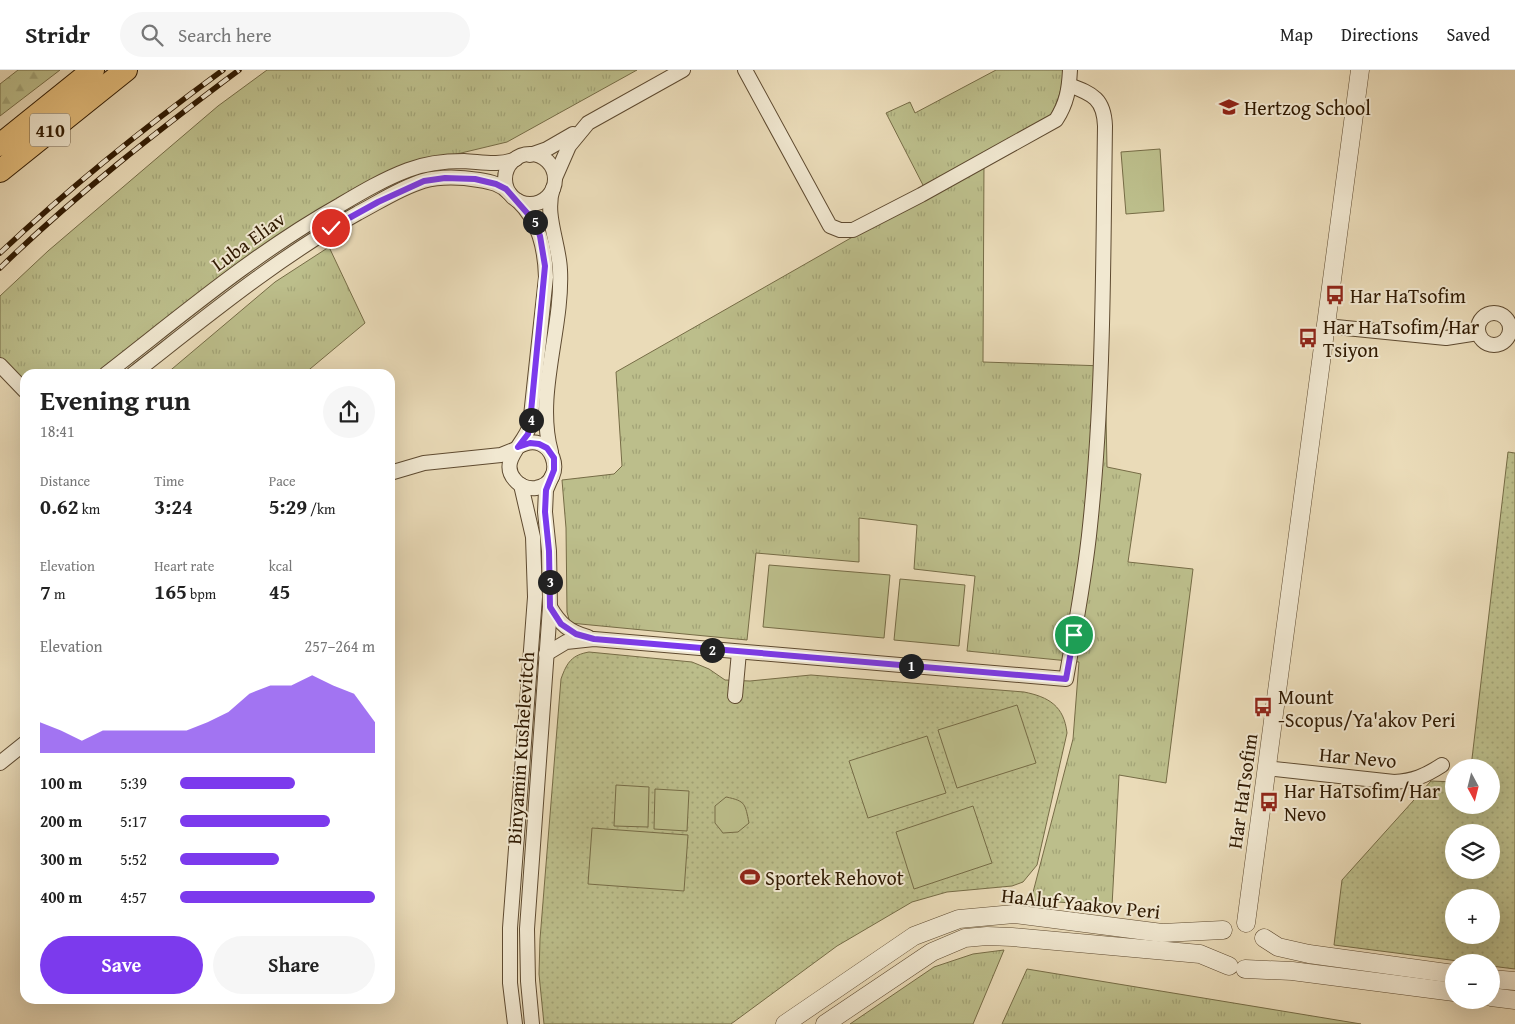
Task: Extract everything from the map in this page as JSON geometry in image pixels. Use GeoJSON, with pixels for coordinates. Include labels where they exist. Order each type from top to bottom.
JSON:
{"type":"FeatureCollection","features":[{"type":"Feature","properties":{"kind":"main road","name":"410"},"geometry":{"type":"LineString","coordinates":[[0,145],[66,91],[126,70]]}},
{"type":"Feature","properties":{"kind":"main road","name":"410"},"geometry":{"type":"LineString","coordinates":[[0,171],[97,80]]}},
{"type":"Feature","properties":{"kind":"main road"},"geometry":{"type":"LineString","coordinates":[[0,188],[97,80]]}},
{"type":"Feature","properties":{"kind":"main road"},"geometry":{"type":"LineString","coordinates":[[0,136],[66,91]]}},
{"type":"Feature","properties":{"kind":"street"},"geometry":{"type":"LineString","coordinates":[[522,157],[537,156],[546,160],[552,168],[554,183],[549,206],[561,275],[546,422],[555,464],[552,476],[540,487],[530,488],[521,485],[514,479],[510,470],[511,457],[528,434],[546,272],[538,227],[506,184],[506,173],[522,157],[553,147],[595,118],[684,70]]}},
{"type":"Feature","properties":{"kind":"street"},"geometry":{"type":"LineString","coordinates":[[745,70],[830,226],[840,230],[852,230],[921,196],[1056,120],[1064,109],[1070,70]]}},
{"type":"Feature","properties":{"kind":"street","name":"Har HaTsofim"},"geometry":{"type":"LineString","coordinates":[[1246,923],[1360,70]]}},
{"type":"Feature","properties":{"kind":"street"},"geometry":{"type":"LineString","coordinates":[[550,607],[561,624],[576,634],[594,639],[1066,679],[1085,569],[1094,483],[1102,317],[1105,126],[1105,113],[1101,104],[1086,91],[1069,85]]}},
{"type":"Feature","properties":{"kind":"street"},"geometry":{"type":"LineString","coordinates":[[514,197],[528,204],[539,203],[548,197],[568,146],[582,128]]}},
{"type":"Feature","properties":{"kind":"street","name":"Luba Eliav"},"geometry":{"type":"LineString","coordinates":[[113,369],[267,251],[320,216],[367,190],[406,170],[428,164],[452,161],[496,164],[522,157]]}},
{"type":"Feature","properties":{"kind":"street","name":"Luba Eliav"},"geometry":{"type":"LineString","coordinates":[[140,369],[301,247],[411,186],[438,178],[460,178],[493,182],[502,186],[514,197]]}},
{"type":"Feature","properties":{"kind":"street"},"geometry":{"type":"LineString","coordinates":[[1326,326],[1446,338],[1478,333]]}},
{"type":"Feature","properties":{"kind":"street"},"geometry":{"type":"LineString","coordinates":[[0,365],[20,386]]}},
{"type":"Feature","properties":{"kind":"street"},"geometry":{"type":"LineString","coordinates":[[395,471],[419,464],[501,455],[526,443],[536,443],[544,446],[551,452]]}},
{"type":"Feature","properties":{"kind":"street","name":"Binyamin Kushelevitch"},"geometry":{"type":"LineString","coordinates":[[532,1024],[528,982],[527,929],[550,607],[549,551],[545,512],[546,490],[552,476]]}},
{"type":"Feature","properties":{"kind":"street","name":"Binyamin Kushelevitch"},"geometry":{"type":"LineString","coordinates":[[515,1024],[510,983],[510,928],[535,587],[533,537],[521,485]]}},
{"type":"Feature","properties":{"kind":"street"},"geometry":{"type":"LineString","coordinates":[[546,654],[566,642],[594,639]]}},
{"type":"Feature","properties":{"kind":"street"},"geometry":{"type":"LineString","coordinates":[[735,696],[738,652]]}},
{"type":"Feature","properties":{"kind":"street"},"geometry":{"type":"LineString","coordinates":[[0,763],[20,747]]}},
{"type":"Feature","properties":{"kind":"street","name":"Har Nevo"},"geometry":{"type":"LineString","coordinates":[[1266,768],[1394,782],[1412,781],[1427,775],[1442,765]]}},
{"type":"Feature","properties":{"kind":"street","name":"HaAluf Yaakov Peri"},"geometry":{"type":"LineString","coordinates":[[785,1024],[914,936],[959,919],[1014,914],[1162,933],[1223,930]]}},
{"type":"Feature","properties":{"kind":"street"},"geometry":{"type":"LineString","coordinates":[[1264,938],[1263,954],[1259,961],[1237,967],[1223,960],[1218,945],[1223,930],[1237,922],[1246,923],[1257,928],[1264,938],[1278,947],[1309,954],[1445,973]]}},
{"type":"Feature","properties":{"kind":"street","name":"HaAluf Yaakov Peri"},"geometry":{"type":"LineString","coordinates":[[826,1024],[932,952],[966,938],[987,936],[1200,954],[1237,967],[1292,971],[1445,991]]}},
{"type":"Feature","properties":{"kind":"street"},"geometry":{"type":"LineString","coordinates":[[1500,979],[1515,981]]}},
{"type":"Feature","properties":{"kind":"street"},"geometry":{"type":"LineString","coordinates":[[1500,998],[1515,1000]]}},
{"type":"Feature","properties":{"kind":"green space"},"geometry":{"type":"Polygon","coordinates":[[[18,70],[60,70],[0,116],[0,84],[18,70]]]}},
{"type":"Feature","properties":{"kind":"green space"},"geometry":{"type":"Polygon","coordinates":[[[267,70],[637,70],[507,142],[432,160],[250,259],[105,369],[20,369],[20,381],[0,359],[0,296],[48,251],[218,106],[267,70]]]}},
{"type":"Feature","properties":{"kind":"green space"},"geometry":{"type":"Polygon","coordinates":[[[996,70],[1063,70],[1059,95],[1049,118],[925,189],[886,113],[910,102],[915,113],[996,70]]]}},
{"type":"Feature","properties":{"kind":"green space"},"geometry":{"type":"Polygon","coordinates":[[[1160,149],[1164,211],[1126,214],[1121,152],[1160,149]]]}},
{"type":"Feature","properties":{"kind":"green space"},"geometry":{"type":"Polygon","coordinates":[[[984,162],[983,362],[1105,366],[1107,467],[1141,474],[1128,562],[1193,569],[1166,783],[1119,775],[1112,906],[1031,900],[1073,739],[1079,662],[967,651],[975,576],[914,569],[917,525],[859,518],[859,562],[756,553],[747,640],[570,623],[567,612],[566,528],[562,480],[614,474],[622,466],[616,372],[984,162]]]}},
{"type":"Feature","properties":{"kind":"green space"},"geometry":{"type":"Polygon","coordinates":[[[329,247],[365,323],[310,369],[172,369],[275,282],[329,247]]]}},
{"type":"Feature","properties":{"kind":"green space"},"geometry":{"type":"Polygon","coordinates":[[[1508,452],[1515,453],[1515,969],[1500,967],[1500,954],[1445,954],[1445,959],[1334,945],[1342,880],[1431,781],[1445,782],[1445,814],[1500,814],[1500,759],[1472,759],[1508,452]]]}},
{"type":"Feature","properties":{"kind":"green space"},"geometry":{"type":"Polygon","coordinates":[[[769,565],[890,575],[884,638],[763,627],[769,565]]]}},
{"type":"Feature","properties":{"kind":"green space"},"geometry":{"type":"Polygon","coordinates":[[[900,579],[965,585],[959,646],[894,640],[900,579]]]}},
{"type":"Feature","properties":{"kind":"green space"},"geometry":{"type":"Polygon","coordinates":[[[589,652],[692,662],[709,669],[725,680],[750,681],[811,675],[1024,692],[1048,700],[1059,709],[1063,716],[1067,733],[1037,865],[1023,882],[1012,886],[947,892],[912,902],[837,946],[731,1024],[544,1024],[539,974],[540,939],[561,679],[574,657],[589,652]]]}},
{"type":"Feature","properties":{"kind":"green space"},"geometry":{"type":"Polygon","coordinates":[[[1017,705],[1036,763],[957,788],[938,730],[1017,705]]]}},
{"type":"Feature","properties":{"kind":"green space"},"geometry":{"type":"Polygon","coordinates":[[[927,736],[946,793],[868,818],[849,761],[927,736]]]}},
{"type":"Feature","properties":{"kind":"green space"},"geometry":{"type":"Polygon","coordinates":[[[616,785],[649,787],[648,827],[614,826],[616,785]]]}},
{"type":"Feature","properties":{"kind":"green space"},"geometry":{"type":"Polygon","coordinates":[[[655,789],[689,791],[687,831],[654,829],[655,789]]]}},
{"type":"Feature","properties":{"kind":"green space"},"geometry":{"type":"Polygon","coordinates":[[[726,797],[744,804],[749,823],[738,832],[723,833],[715,823],[715,806],[726,797]]]}},
{"type":"Feature","properties":{"kind":"green space"},"geometry":{"type":"Polygon","coordinates":[[[973,806],[992,863],[914,889],[896,832],[973,806]]]}},
{"type":"Feature","properties":{"kind":"green space"},"geometry":{"type":"Polygon","coordinates":[[[592,828],[688,835],[684,891],[588,884],[592,828]]]}},
{"type":"Feature","properties":{"kind":"green space"},"geometry":{"type":"Polygon","coordinates":[[[1004,950],[973,1024],[850,1024],[934,967],[973,954],[1004,950]]]}},
{"type":"Feature","properties":{"kind":"green space"},"geometry":{"type":"Polygon","coordinates":[[[1027,969],[1361,1024],[1002,1024],[1027,969]]]}},
{"type":"Feature","properties":{"kind":"railway"},"geometry":{"type":"LineString","coordinates":[[0,253],[108,158],[223,70]]}},
{"type":"Feature","properties":{"kind":"railway"},"geometry":{"type":"LineString","coordinates":[[0,268],[57,215],[116,165],[239,70]]}},
{"type":"Feature","properties":{"kind":"place","name":"Hertzog School"},"geometry":{"type":"Point","coordinates":[1229,107]}},
{"type":"Feature","properties":{"kind":"place","name":"Har HaTsofim"},"geometry":{"type":"Point","coordinates":[1335,295]}},
{"type":"Feature","properties":{"kind":"place","name":"Har HaTsofim/Har Tsiyon"},"geometry":{"type":"Point","coordinates":[1308,338]}},
{"type":"Feature","properties":{"kind":"place","name":"Mount -Scopus/Ya'akov Peri"},"geometry":{"type":"Point","coordinates":[1263,707]}},
{"type":"Feature","properties":{"kind":"place","name":"Har HaTsofim/Har Nevo"},"geometry":{"type":"Point","coordinates":[1269,802]}},
{"type":"Feature","properties":{"kind":"place","name":"Sportek Rehovot"},"geometry":{"type":"Point","coordinates":[750,877]}},
{"type":"Feature","properties":{"kind":"route"},"geometry":{"type":"LineString","coordinates":[[331,228],[411,186],[438,178],[475,179],[500,185],[532,217],[538,227],[543,249],[545,282],[530,422],[528,434],[518,447],[530,443],[539,444],[547,448],[554,458],[554,470],[546,490],[545,512],[549,551],[550,607],[561,624],[576,634],[594,639],[1066,679],[1074,635]]}}]}
